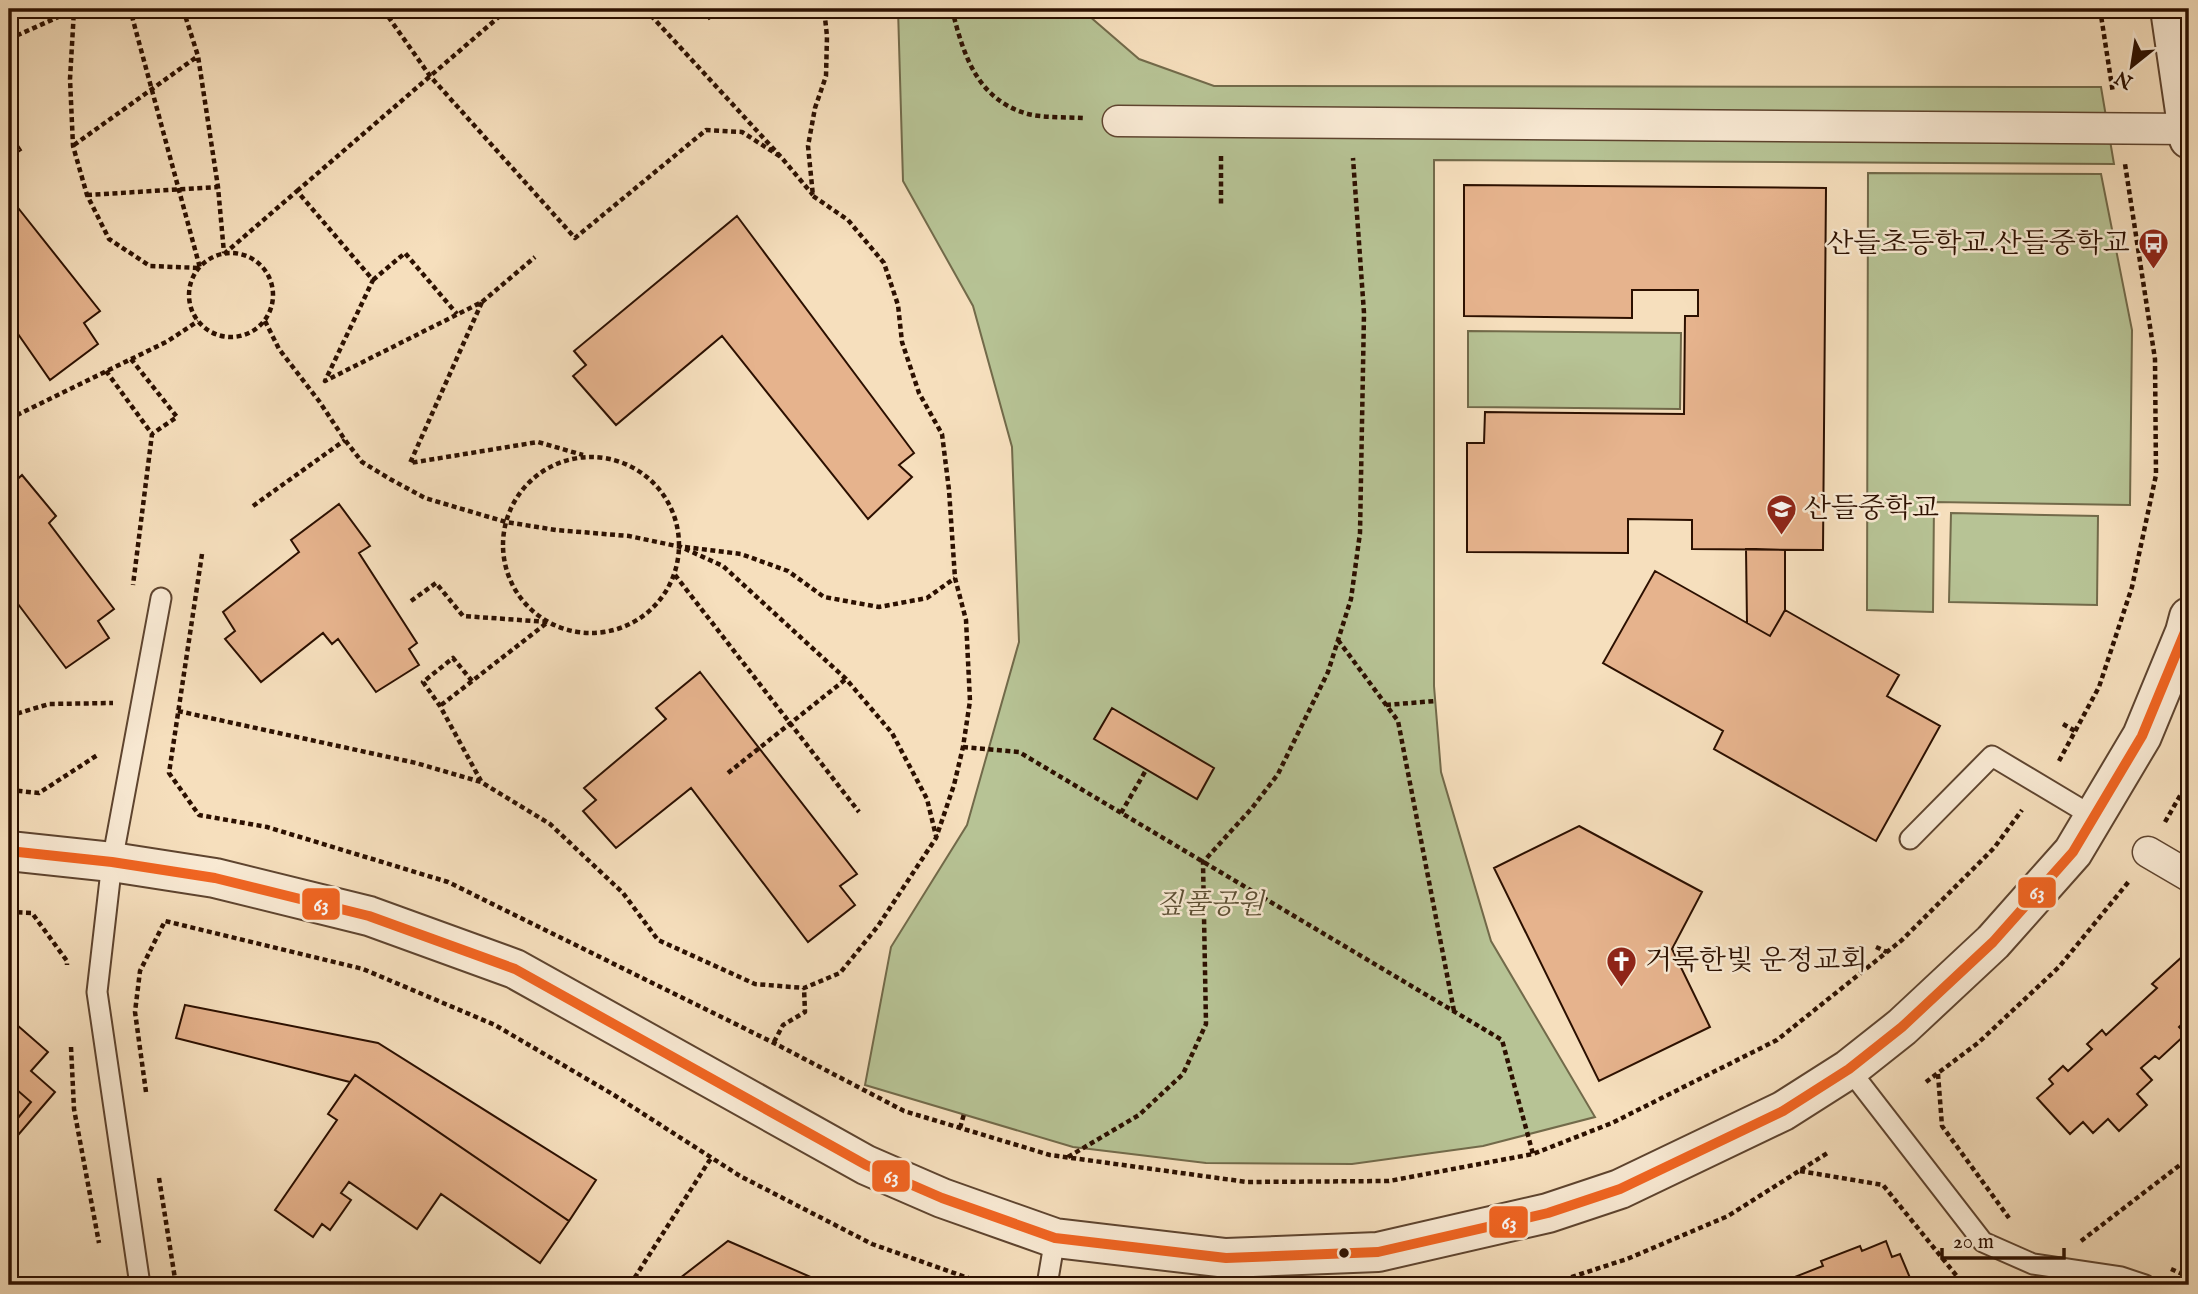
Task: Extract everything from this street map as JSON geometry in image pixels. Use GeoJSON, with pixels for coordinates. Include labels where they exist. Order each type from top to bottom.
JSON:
{"type":"FeatureCollection","features":[{"type":"Feature","properties":{"kind":"street"},"geometry":{"type":"LineString","coordinates":[[1118,121],[2119,128],[2189,132],[2170,9]]}},
{"type":"Feature","properties":{"kind":"street"},"geometry":{"type":"LineString","coordinates":[[9,851],[113,862],[215,878],[369,916],[515,969],[866,1165],[942,1198],[1055,1238],[1226,1258],[1378,1252],[1548,1213],[1620,1189],[1783,1111],[1849,1069],[1902,1027],[1993,942],[2073,852],[2142,736],[2189,617]]}},
{"type":"Feature","properties":{"kind":"street"},"geometry":{"type":"LineString","coordinates":[[2148,852],[2189,876]]}},
{"type":"Feature","properties":{"kind":"lane"},"geometry":{"type":"LineString","coordinates":[[140,1285],[97,992],[113,862],[162,598]]}},
{"type":"Feature","properties":{"kind":"lane"},"geometry":{"type":"LineString","coordinates":[[1910,839],[1992,756],[2094,817]]}},
{"type":"Feature","properties":{"kind":"lane"},"geometry":{"type":"LineString","coordinates":[[1849,1069],[1983,1242],[2033,1264],[2121,1277],[2145,1285]]}},
{"type":"Feature","properties":{"kind":"lane"},"geometry":{"type":"LineString","coordinates":[[1047,1285],[1055,1238]]}},
{"type":"Feature","properties":{"kind":"path"},"geometry":{"type":"LineString","coordinates":[[9,38],[76,9],[70,79],[73,146],[88,195],[109,239],[150,266],[200,268]]}},
{"type":"Feature","properties":{"kind":"path"},"geometry":{"type":"LineString","coordinates":[[130,9],[200,268]]}},
{"type":"Feature","properties":{"kind":"path"},"geometry":{"type":"LineString","coordinates":[[183,9],[198,57],[218,187],[224,254]]}},
{"type":"Feature","properties":{"kind":"path"},"geometry":{"type":"LineString","coordinates":[[386,9],[387,15],[430,76],[575,238],[706,130],[742,132],[781,157]]}},
{"type":"Feature","properties":{"kind":"path"},"geometry":{"type":"LineString","coordinates":[[224,254],[508,9]]}},
{"type":"Feature","properties":{"kind":"path"},"geometry":{"type":"LineString","coordinates":[[178,711],[416,762],[481,782],[550,824],[623,893],[658,940],[755,985],[804,988],[840,973],[878,926],[936,838],[954,785],[970,701],[966,620],[955,578],[942,434],[919,393],[902,342],[898,305],[884,263],[848,220],[813,196],[781,157],[645,9]]}},
{"type":"Feature","properties":{"kind":"path"},"geometry":{"type":"LineString","coordinates":[[813,196],[808,146],[815,108],[826,76],[827,36],[824,9]]}},
{"type":"Feature","properties":{"kind":"path"},"geometry":{"type":"LineString","coordinates":[[952,9],[960,43],[977,78],[995,99],[1028,114],[1118,121]]}},
{"type":"Feature","properties":{"kind":"path"},"geometry":{"type":"LineString","coordinates":[[202,554],[170,773],[199,815],[267,827],[448,882],[774,1042],[904,1111],[1050,1155],[1247,1182],[1389,1181],[1533,1154],[1612,1123],[1777,1040],[1902,940],[1994,848],[2057,764],[2099,687],[2132,587],[2156,475],[2155,359],[2100,9]]}},
{"type":"Feature","properties":{"kind":"path"},"geometry":{"type":"LineString","coordinates":[[73,146],[198,57]]}},
{"type":"Feature","properties":{"kind":"path"},"geometry":{"type":"LineString","coordinates":[[1221,121],[1221,204]]}},
{"type":"Feature","properties":{"kind":"path"},"geometry":{"type":"LineString","coordinates":[[1067,1157],[1139,1115],[1183,1074],[1206,1024],[1203,862],[1252,808],[1278,774],[1328,672],[1351,598],[1360,533],[1364,313],[1350,122]]}},
{"type":"Feature","properties":{"kind":"path"},"geometry":{"type":"LineString","coordinates":[[88,195],[218,187]]}},
{"type":"Feature","properties":{"kind":"path"},"geometry":{"type":"LineString","coordinates":[[297,191],[373,279]]}},
{"type":"Feature","properties":{"kind":"path"},"geometry":{"type":"LineString","coordinates":[[457,314],[405,253],[373,279],[325,382],[482,302],[535,257]]}},
{"type":"Feature","properties":{"kind":"path"},"geometry":{"type":"LineString","coordinates":[[224,254],[239,254],[252,259],[267,274],[274,294],[272,308],[265,321],[250,334],[232,338],[213,334],[198,321],[191,309],[189,294],[192,280],[200,268],[211,258],[224,254]]}},
{"type":"Feature","properties":{"kind":"path"},"geometry":{"type":"LineString","coordinates":[[482,302],[410,463],[538,442],[583,455],[607,458],[646,474],[672,506],[681,547],[676,575],[657,605],[629,626],[595,635],[560,629],[530,611],[509,582],[501,548],[506,522],[530,480],[549,466],[583,455]]}},
{"type":"Feature","properties":{"kind":"path"},"geometry":{"type":"LineString","coordinates":[[9,419],[168,341],[198,321]]}},
{"type":"Feature","properties":{"kind":"path"},"geometry":{"type":"LineString","coordinates":[[265,321],[279,349],[362,462],[425,498],[506,522],[556,530],[629,536],[681,547],[741,554],[788,571],[824,597],[879,607],[927,598],[955,578]]}},
{"type":"Feature","properties":{"kind":"path"},"geometry":{"type":"LineString","coordinates":[[131,359],[177,417],[152,434]]}},
{"type":"Feature","properties":{"kind":"path"},"geometry":{"type":"LineString","coordinates":[[106,371],[152,434],[131,595]]}},
{"type":"Feature","properties":{"kind":"path"},"geometry":{"type":"LineString","coordinates":[[9,401],[19,414]]}},
{"type":"Feature","properties":{"kind":"path"},"geometry":{"type":"LineString","coordinates":[[253,506],[345,440]]}},
{"type":"Feature","properties":{"kind":"path"},"geometry":{"type":"LineString","coordinates":[[681,547],[723,566],[846,679],[892,733],[927,799],[936,838]]}},
{"type":"Feature","properties":{"kind":"path"},"geometry":{"type":"LineString","coordinates":[[676,575],[859,812]]}},
{"type":"Feature","properties":{"kind":"path"},"geometry":{"type":"LineString","coordinates":[[411,601],[436,583],[463,616],[548,622]]}},
{"type":"Feature","properties":{"kind":"path"},"geometry":{"type":"LineString","coordinates":[[440,706],[548,622]]}},
{"type":"Feature","properties":{"kind":"path"},"geometry":{"type":"LineString","coordinates":[[1338,640],[1398,721],[1454,1012]]}},
{"type":"Feature","properties":{"kind":"path"},"geometry":{"type":"LineString","coordinates":[[472,681],[453,658],[424,682],[481,782]]}},
{"type":"Feature","properties":{"kind":"path"},"geometry":{"type":"LineString","coordinates":[[728,773],[846,679]]}},
{"type":"Feature","properties":{"kind":"path"},"geometry":{"type":"LineString","coordinates":[[1386,705],[1435,701]]}},
{"type":"Feature","properties":{"kind":"path"},"geometry":{"type":"LineString","coordinates":[[9,716],[49,704],[117,703],[113,716]]}},
{"type":"Feature","properties":{"kind":"path"},"geometry":{"type":"LineString","coordinates":[[2063,724],[2075,731]]}},
{"type":"Feature","properties":{"kind":"path"},"geometry":{"type":"LineString","coordinates":[[9,790],[39,793],[99,755],[103,742]]}},
{"type":"Feature","properties":{"kind":"path"},"geometry":{"type":"LineString","coordinates":[[963,747],[1019,752],[1502,1040],[1533,1154]]}},
{"type":"Feature","properties":{"kind":"path"},"geometry":{"type":"LineString","coordinates":[[1121,813],[1146,770]]}},
{"type":"Feature","properties":{"kind":"path"},"geometry":{"type":"LineString","coordinates":[[1927,1082],[1978,1043],[2059,967],[2137,871],[2189,780]]}},
{"type":"Feature","properties":{"kind":"path"},"geometry":{"type":"LineString","coordinates":[[9,912],[32,913],[67,961],[68,975]]}},
{"type":"Feature","properties":{"kind":"path"},"geometry":{"type":"LineString","coordinates":[[148,1105],[135,1012],[140,971],[165,921],[363,968],[495,1024],[614,1095],[740,1176],[872,1244],[988,1285]]}},
{"type":"Feature","properties":{"kind":"path"},"geometry":{"type":"LineString","coordinates":[[1876,947],[1887,952]]}},
{"type":"Feature","properties":{"kind":"path"},"geometry":{"type":"LineString","coordinates":[[774,1042],[783,1025],[805,1012],[804,988]]}},
{"type":"Feature","properties":{"kind":"path"},"geometry":{"type":"LineString","coordinates":[[71,1042],[74,1110],[100,1245]]}},
{"type":"Feature","properties":{"kind":"path"},"geometry":{"type":"LineString","coordinates":[[1938,1073],[1942,1126],[2007,1216],[2017,1224]]}},
{"type":"Feature","properties":{"kind":"path"},"geometry":{"type":"LineString","coordinates":[[960,1128],[964,1114]]}},
{"type":"Feature","properties":{"kind":"path"},"geometry":{"type":"LineString","coordinates":[[1547,1285],[1567,1282],[1728,1216],[1829,1152]]}},
{"type":"Feature","properties":{"kind":"path"},"geometry":{"type":"LineString","coordinates":[[630,1285],[711,1158]]}},
{"type":"Feature","properties":{"kind":"path"},"geometry":{"type":"LineString","coordinates":[[2088,1248],[2074,1246],[2189,1158]]}},
{"type":"Feature","properties":{"kind":"path"},"geometry":{"type":"LineString","coordinates":[[1799,1171],[1883,1185],[1964,1285]]}},
{"type":"Feature","properties":{"kind":"path"},"geometry":{"type":"LineString","coordinates":[[159,1178],[176,1285]]}},
{"type":"Feature","properties":{"kind":"path"},"geometry":{"type":"LineString","coordinates":[[2166,1267],[2189,1277]]}},
{"type":"Feature","properties":{"kind":"green space","name":"짚풀공원"},"geometry":{"type":"Polygon","coordinates":[[[898,9],[1081,9],[1139,59],[1214,86],[2101,87],[2114,164],[1434,160],[1434,686],[1441,772],[1491,941],[1595,1117],[1483,1146],[1352,1164],[1206,1163],[1073,1147],[865,1085],[891,947],[967,825],[1019,642],[1012,447],[973,306],[903,181],[898,9]]]}},
{"type":"Feature","properties":{"kind":"green space"},"geometry":{"type":"Polygon","coordinates":[[[1868,173],[2101,174],[2132,330],[2130,505],[1934,502],[1933,612],[1867,610],[1868,173]]]}},
{"type":"Feature","properties":{"kind":"green space"},"geometry":{"type":"Polygon","coordinates":[[[1468,331],[1681,333],[1680,409],[1468,407],[1468,331]]]}},
{"type":"Feature","properties":{"kind":"green space"},"geometry":{"type":"Polygon","coordinates":[[[1951,513],[2098,516],[2097,605],[1949,602],[1951,513]]]}},
{"type":"Feature","properties":{"kind":"building"},"geometry":{"type":"Polygon","coordinates":[[[702,9],[724,9],[709,19],[702,9]]]}},
{"type":"Feature","properties":{"kind":"building"},"geometry":{"type":"Polygon","coordinates":[[[9,132],[21,150],[9,158],[9,132]]]}},
{"type":"Feature","properties":{"kind":"building"},"geometry":{"type":"Polygon","coordinates":[[[1464,185],[1826,188],[1823,550],[1692,549],[1692,520],[1628,519],[1628,553],[1467,552],[1467,443],[1484,443],[1485,412],[1684,414],[1685,316],[1698,316],[1698,290],[1632,290],[1632,318],[1464,316],[1464,185]]]}},
{"type":"Feature","properties":{"kind":"building"},"geometry":{"type":"Polygon","coordinates":[[[11,199],[100,311],[84,323],[98,344],[50,380],[9,321],[11,199]]]}},
{"type":"Feature","properties":{"kind":"building"},"geometry":{"type":"Polygon","coordinates":[[[737,216],[914,453],[899,465],[912,477],[868,519],[722,336],[616,425],[573,376],[586,365],[574,351],[737,216]]]}},
{"type":"Feature","properties":{"kind":"building"},"geometry":{"type":"Polygon","coordinates":[[[22,475],[56,516],[49,523],[114,609],[98,621],[109,638],[66,668],[9,592],[9,487],[22,475]]]}},
{"type":"Feature","properties":{"kind":"building"},"geometry":{"type":"Polygon","coordinates":[[[339,504],[370,546],[359,553],[417,643],[409,649],[419,665],[376,692],[338,639],[332,644],[323,633],[261,682],[225,639],[235,631],[223,612],[299,552],[291,540],[339,504]]]}},
{"type":"Feature","properties":{"kind":"building"},"geometry":{"type":"Polygon","coordinates":[[[1746,549],[1785,550],[1785,610],[1770,636],[1747,623],[1746,549]]]}},
{"type":"Feature","properties":{"kind":"building"},"geometry":{"type":"Polygon","coordinates":[[[1655,571],[1770,636],[1785,610],[1899,675],[1887,696],[1940,726],[1876,841],[1714,749],[1723,731],[1603,663],[1655,571]]]}},
{"type":"Feature","properties":{"kind":"building"},"geometry":{"type":"Polygon","coordinates":[[[700,672],[857,874],[840,886],[855,905],[808,942],[691,788],[616,848],[583,811],[596,800],[584,788],[666,719],[656,708],[700,672]]]}},
{"type":"Feature","properties":{"kind":"building"},"geometry":{"type":"Polygon","coordinates":[[[1112,708],[1214,768],[1197,799],[1094,739],[1112,708]]]}},
{"type":"Feature","properties":{"kind":"building","name":"거룩한빛 운정교회"},"geometry":{"type":"Polygon","coordinates":[[[1579,826],[1702,892],[1672,949],[1710,1027],[1599,1081],[1494,868],[1579,826]]]}},
{"type":"Feature","properties":{"kind":"building"},"geometry":{"type":"Polygon","coordinates":[[[2183,956],[2187,960],[2189,958],[2189,1024],[2186,1020],[2179,1027],[2186,1034],[2159,1059],[2155,1056],[2141,1068],[2152,1080],[2137,1094],[2147,1105],[2119,1131],[2108,1119],[2093,1133],[2083,1122],[2070,1134],[2037,1098],[2053,1084],[2049,1079],[2063,1066],[2068,1071],[2092,1049],[2087,1044],[2102,1030],[2106,1035],[2157,988],[2152,984],[2183,956]]]}},
{"type":"Feature","properties":{"kind":"building"},"geometry":{"type":"Polygon","coordinates":[[[185,1005],[378,1043],[596,1180],[569,1221],[355,1075],[350,1082],[176,1038],[185,1005]]]}},
{"type":"Feature","properties":{"kind":"building"},"geometry":{"type":"Polygon","coordinates":[[[9,1018],[48,1052],[31,1071],[55,1092],[13,1141],[9,1137],[9,1129],[31,1102],[9,1083],[9,1018]]]}},
{"type":"Feature","properties":{"kind":"building"},"geometry":{"type":"Polygon","coordinates":[[[355,1075],[569,1221],[540,1263],[441,1194],[417,1229],[349,1182],[341,1193],[351,1200],[330,1230],[322,1224],[313,1237],[275,1210],[337,1120],[328,1114],[355,1075]]]}},
{"type":"Feature","properties":{"kind":"building"},"geometry":{"type":"Polygon","coordinates":[[[9,1083],[31,1102],[9,1129],[9,1083]]]}},
{"type":"Feature","properties":{"kind":"building"},"geometry":{"type":"Polygon","coordinates":[[[728,1241],[829,1285],[732,1285],[717,1279],[714,1285],[671,1285],[728,1241]]]}},
{"type":"Feature","properties":{"kind":"building"},"geometry":{"type":"Polygon","coordinates":[[[1886,1241],[1892,1257],[1900,1254],[1913,1285],[1774,1285],[1823,1266],[1821,1261],[1860,1246],[1862,1251],[1886,1241]]]}},
{"type":"Feature","properties":{"kind":"building"},"geometry":{"type":"Polygon","coordinates":[[[717,1279],[732,1285],[714,1285],[717,1279]]]}},
{"type":"Feature","properties":{"kind":"transit line","name":"63"},"geometry":{"type":"LineString","coordinates":[[9,851],[112,862],[215,878],[369,916],[515,969],[866,1165],[942,1198],[1055,1238],[1226,1258],[1378,1252],[1548,1213],[1620,1189],[1783,1111],[1849,1069],[1902,1027],[1993,942],[2073,852],[2142,736],[2189,617]]}},
{"type":"Feature","properties":{"kind":"place","name":"산들초등학교.산들중학교"},"geometry":{"type":"Point","coordinates":[2153,271]}},
{"type":"Feature","properties":{"kind":"place","name":"산들중학교"},"geometry":{"type":"Point","coordinates":[1781,536]}},
{"type":"Feature","properties":{"kind":"place","name":"거룩한빛 운정교회"},"geometry":{"type":"Point","coordinates":[1622,988]}}]}
